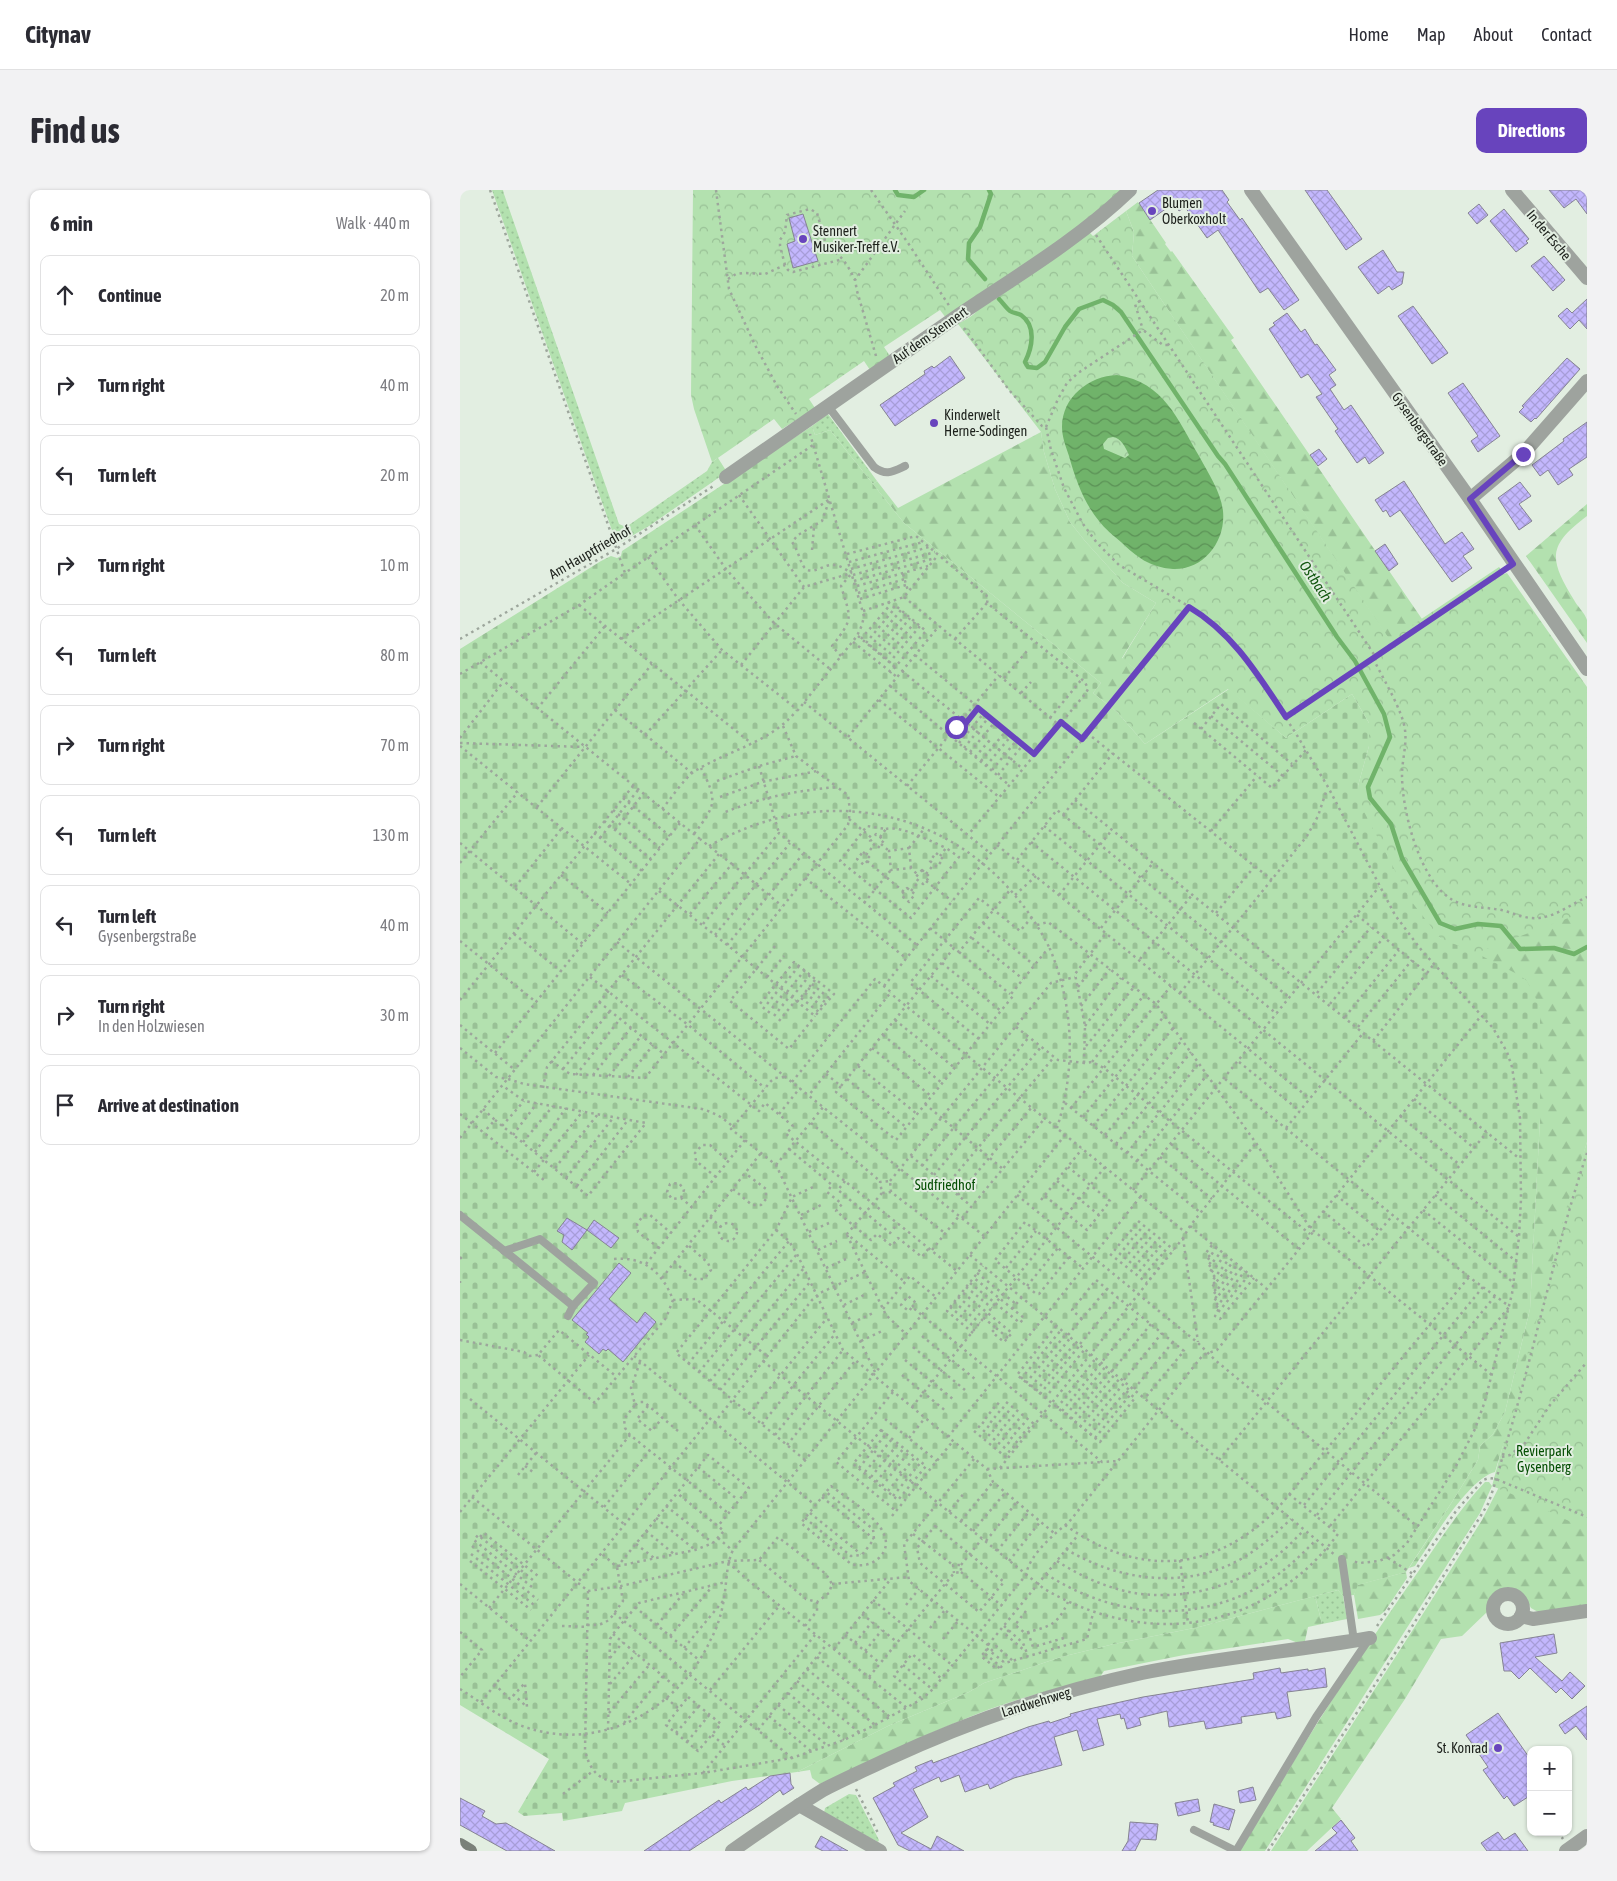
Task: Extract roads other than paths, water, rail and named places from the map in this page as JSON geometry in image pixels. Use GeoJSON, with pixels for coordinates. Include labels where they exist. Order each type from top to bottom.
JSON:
{"type":"FeatureCollection","features":[{"type":"Feature","properties":{"kind":"main road"},"geometry":{"type":"LineString","coordinates":[[460,1845],[470,1851]]}},
{"type":"Feature","properties":{"kind":"street","name":"Auf dem Stennert"},"geometry":{"type":"LineString","coordinates":[[726,477],[956,317],[1034,266],[1110,209],[1130,190]]}},
{"type":"Feature","properties":{"kind":"street","name":"Gysenbergstraße"},"geometry":{"type":"LineString","coordinates":[[1251,190],[1470,499],[1587,669]]}},
{"type":"Feature","properties":{"kind":"street","name":"In der Esche"},"geometry":{"type":"LineString","coordinates":[[1512,190],[1587,278]]}},
{"type":"Feature","properties":{"kind":"street"},"geometry":{"type":"LineString","coordinates":[[1470,499],[1523,454],[1587,381]]}},
{"type":"Feature","properties":{"kind":"street"},"geometry":{"type":"LineString","coordinates":[[1521,1616],[1533,1619],[1587,1611]]}},
{"type":"Feature","properties":{"kind":"street","name":"Landwehrweg"},"geometry":{"type":"LineString","coordinates":[[732,1851],[799,1805],[850,1777],[951,1731],[1002,1712],[1068,1691],[1142,1673],[1370,1638]]}},
{"type":"Feature","properties":{"kind":"street"},"geometry":{"type":"LineString","coordinates":[[799,1805],[880,1851]]}},
{"type":"Feature","properties":{"kind":"street"},"geometry":{"type":"LineString","coordinates":[[1566,1851],[1587,1836]]}},
{"type":"Feature","properties":{"kind":"lane"},"geometry":{"type":"LineString","coordinates":[[828,406],[874,467],[884,473],[890,473],[904,466]]}},
{"type":"Feature","properties":{"kind":"lane"},"geometry":{"type":"LineString","coordinates":[[460,1215],[573,1306]]}},
{"type":"Feature","properties":{"kind":"lane"},"geometry":{"type":"LineString","coordinates":[[504,1250],[540,1239],[594,1283],[573,1306],[568,1316]]}},
{"type":"Feature","properties":{"kind":"lane"},"geometry":{"type":"LineString","coordinates":[[1342,1559],[1354,1641]]}},
{"type":"Feature","properties":{"kind":"lane"},"geometry":{"type":"LineString","coordinates":[[1194,1830],[1236,1851],[1316,1717],[1370,1638]]}},
{"type":"Feature","properties":{"kind":"water"},"geometry":{"type":"Polygon","coordinates":[[[1117,375],[1133,379],[1158,394],[1184,429],[1217,490],[1223,511],[1221,533],[1211,552],[1194,565],[1173,569],[1150,564],[1132,552],[1104,527],[1084,498],[1064,442],[1063,416],[1067,406],[1079,390],[1097,379],[1117,375]],[[1108,438],[1103,444],[1104,449],[1125,458],[1129,455],[1128,452],[1116,438],[1108,438]]]}},
{"type":"Feature","properties":{"kind":"waterway","name":"Ostbach"},"geometry":{"type":"LineString","coordinates":[[895,190],[898,195],[914,197],[924,190]]}},
{"type":"Feature","properties":{"kind":"waterway","name":"Ostbach"},"geometry":{"type":"LineString","coordinates":[[985,279],[968,259],[969,243],[980,227],[991,194],[989,190]]}},
{"type":"Feature","properties":{"kind":"waterway","name":"Ostbach"},"geometry":{"type":"LineString","coordinates":[[999,299],[1010,311],[1021,315],[1029,325],[1032,337],[1030,350],[1025,362],[1028,367],[1037,368],[1045,362],[1065,327],[1079,309],[1103,300],[1121,312],[1225,464],[1337,637],[1355,661],[1384,714],[1390,737],[1368,787],[1370,798],[1391,824],[1402,858],[1440,923],[1455,929],[1478,924],[1501,926],[1520,949],[1554,948],[1574,954],[1587,947]]}},
{"type":"Feature","properties":{"kind":"place","name":"Blumen Oberkoxholt"},"geometry":{"type":"Point","coordinates":[1152,211]}},
{"type":"Feature","properties":{"kind":"place","name":"Stennert Musiker-Treff e.V."},"geometry":{"type":"Point","coordinates":[803,239]}},
{"type":"Feature","properties":{"kind":"place","name":"Kinderwelt Herne-Sodingen"},"geometry":{"type":"Point","coordinates":[934,423]}},
{"type":"Feature","properties":{"kind":"place","name":"St. Konrad"},"geometry":{"type":"Point","coordinates":[1498,1748]}},
{"type":"Feature","properties":{"kind":"park label","name":"Südfriedhof"},"geometry":{"type":"Point","coordinates":[945,1185]}},
{"type":"Feature","properties":{"kind":"park label","name":"Revierpark Gysenberg"},"geometry":{"type":"Point","coordinates":[1544,1459]}}]}
